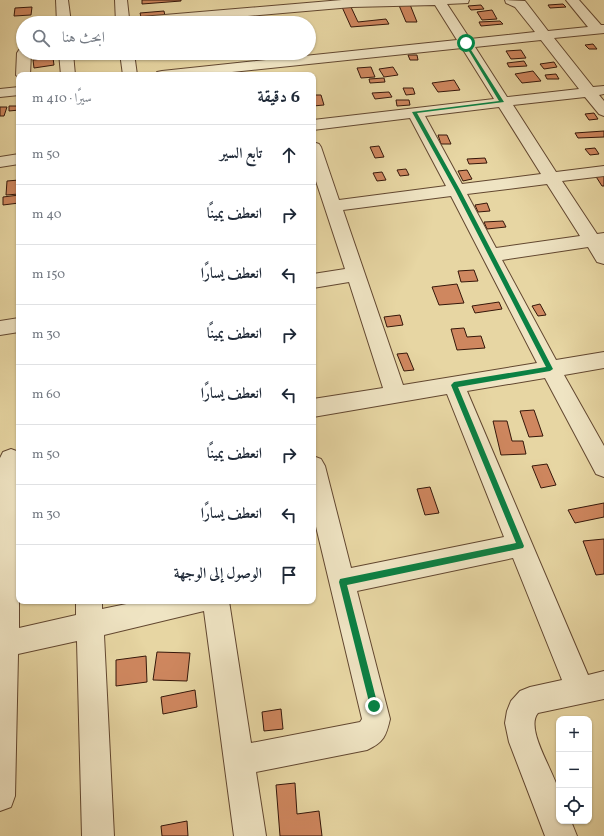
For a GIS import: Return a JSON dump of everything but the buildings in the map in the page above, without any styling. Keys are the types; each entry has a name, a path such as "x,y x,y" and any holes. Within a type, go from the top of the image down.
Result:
{"street":[{"path":"62,0 63,16"},
{"path":"121,0 122,16"},
{"path":"438,0 552,178 598,240 604,258"},
{"path":"196,16 351,1 463,0"},
{"path":"511,0 520,4 604,111"},
{"path":"572,0 601,29"},
{"path":"316,59 601,29"},
{"path":"23,72 24,60"},
{"path":"67,60 68,72"},
{"path":"128,60 130,72"},
{"path":"190,72 304,60"},
{"path":"316,125 604,90"},
{"path":"0,93 16,91"},
{"path":"414,112 457,190 550,369 604,466"},
{"path":"316,155 396,394"},
{"path":"0,162 16,159"},
{"path":"332,206 604,171"},
{"path":"491,255 598,240"},
{"path":"316,280 355,274"},
{"path":"0,328 16,325"},
{"path":"316,407 604,360"},
{"path":"454,385 520,546 592,688 530,701 521,711 519,723 524,742 561,836"},
{"path":"0,779 10,459"},
{"path":"239,760 367,735 373,730 376,718 375,712 316,478"},
{"path":"343,582 520,546"},
{"path":"5,644 89,613 171,604"},
{"path":"216,604 250,836"},
{"path":"89,613 98,836"}],"route":[{"path":"374,706 343,582 520,546 454,385 550,369 457,190 414,112 502,102 466,43"}]}
